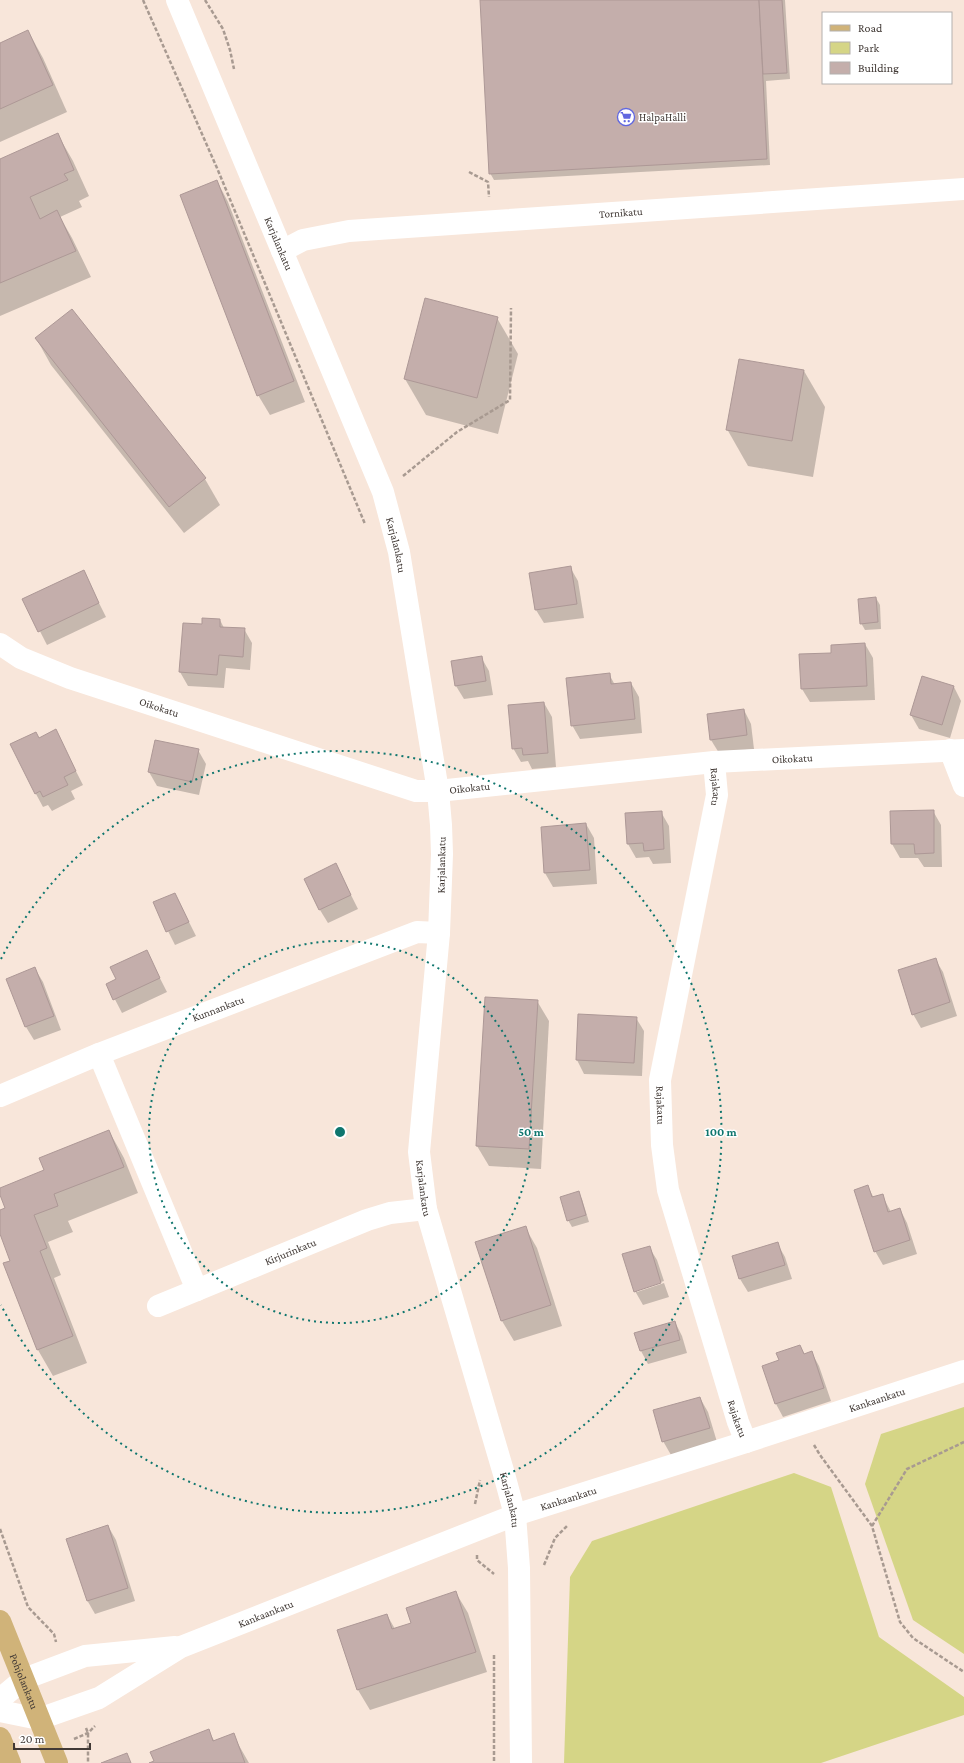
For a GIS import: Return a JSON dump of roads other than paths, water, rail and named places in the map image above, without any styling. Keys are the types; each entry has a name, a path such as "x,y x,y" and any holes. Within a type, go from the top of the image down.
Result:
{"main road":[{"name":"Pohjolankatu","path":"0,1621 57,1763"},
{"path":"0,1738 10,1763"}],"street":[{"name":"Karjalankatu","path":"177,0 383,492 399,552 438,792 442,854 439,932 419,1152 426,1209 515,1515 519,1568 521,1763"},
{"name":"Tornikatu","path":"282,251 303,240 349,231 964,189"},
{"name":"Oikokatu","path":"0,644 21,658 70,678 416,791 438,792 714,762 957,750"},
{"path":"957,750 964,786"},
{"name":"Rajakatu","path":"714,762 717,795 660,1080 662,1145 668,1190 736,1414 746,1442"},
{"name":"Kunnankatu","path":"0,1096 99,1054 417,932 439,932"},
{"path":"99,1054 197,1290"},
{"name":"Kirjurinkatu","path":"158,1306 367,1220 390,1213 426,1209"},
{"name":"Kankaankatu","path":"0,1711 39,1718 99,1698 181,1647 515,1515 964,1371"},
{"name":"Kankaankatu","path":"0,1699 24,1679 85,1656 181,1647"}],"place":[{"name":"HalpaHalli","path":"626,117"}]}
